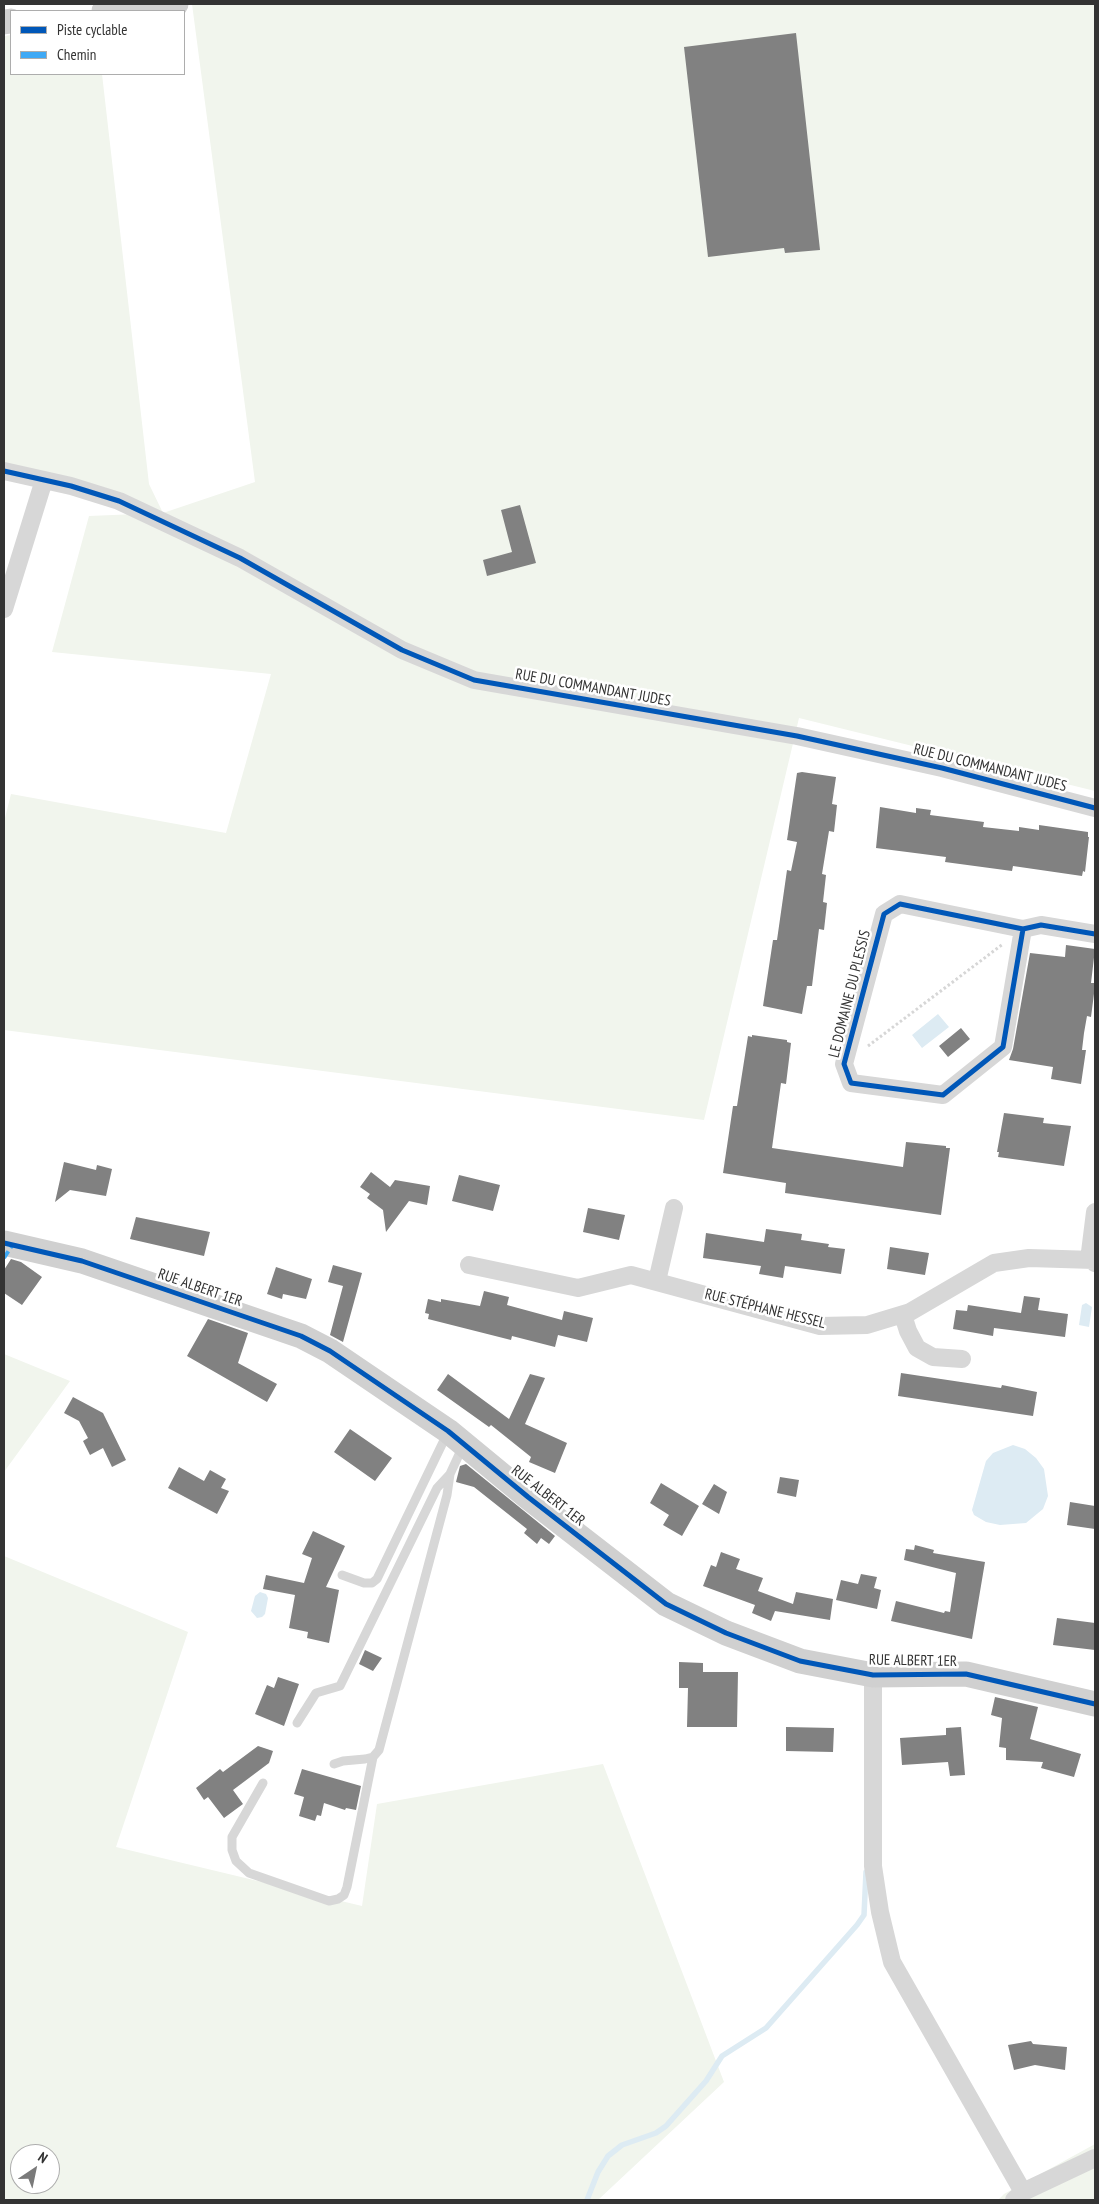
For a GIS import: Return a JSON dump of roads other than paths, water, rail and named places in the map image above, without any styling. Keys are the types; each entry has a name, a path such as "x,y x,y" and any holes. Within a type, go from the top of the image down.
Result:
{"street":[{"path":"114,10 176,4"},
{"name":"RUE DU COMMANDANT JUDES","path":"4,471 71,486 119,501 240,558 402,650 474,680 797,736 942,768 1095,808"},
{"path":"4,609 44,480"},
{"name":"LE DOMAINE DU PLESSIS","path":"1023,929 1003,1047 943,1095 851,1083 844,1064 884,914 900,904 1023,929 1041,925 1095,934"},
{"path":"657,1281 674,1208"},
{"path":"1095,1212 1090,1252 1095,1262"},
{"name":"RUE ALBERT 1ER","path":"4,1243 82,1261 301,1336 352,1365 456,1438 528,1497 666,1604 726,1633 800,1661 873,1675 966,1674 1095,1704"},
{"name":"RUE STÉPHANE HESSEL","path":"469,1265 578,1288 631,1275 820,1326 867,1325 903,1315 994,1263 1029,1258 1095,1262"},
{"path":"903,1315 908,1332 917,1348 933,1357 962,1360"},
{"path":"873,1675 873,1866 880,1912 892,1962 1019,2196 1095,2158"}],"lane":[{"path":"263,1783 232,1837 232,1850 236,1861 249,1873 329,1901 344,1895 373,1757 378,1750 447,1495 456,1438"},
{"path":"342,1575 364,1583 372,1583 377,1580 456,1438"},
{"path":"298,1723 316,1692 340,1686 437,1488 450,1474"},
{"path":"334,1764 373,1757"}],"waterway":[{"path":"587,2200 598,2172 608,2156 622,2145 656,2133 666,2126 706,2081 722,2056 766,2028 857,1925 864,1915 866,1872"}]}
